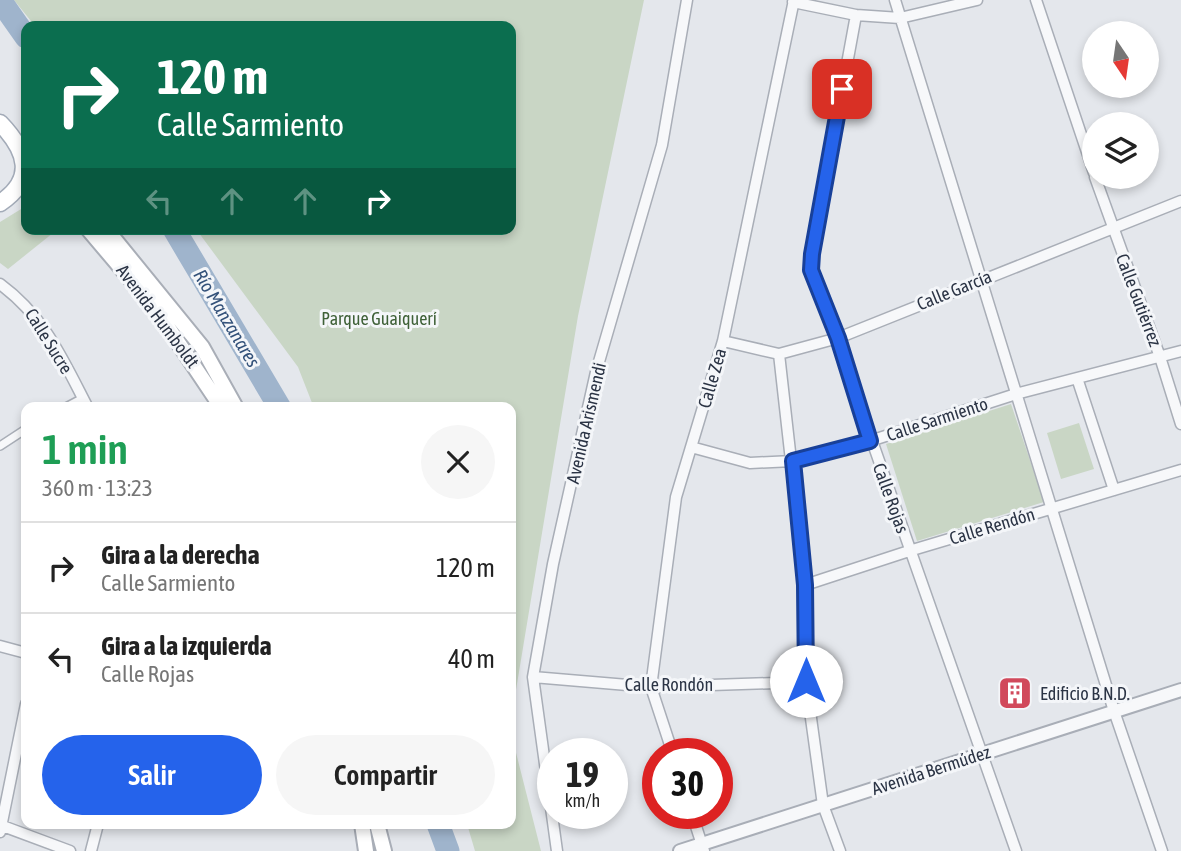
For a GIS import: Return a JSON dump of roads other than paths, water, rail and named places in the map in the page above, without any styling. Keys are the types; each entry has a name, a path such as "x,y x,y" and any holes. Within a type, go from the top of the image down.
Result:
{"main road":[{"path":"0,123 20,143"},
{"path":"0,203 21,190"},
{"name":"Avenida Humboldt","path":"93,235 155,308 218,402"},
{"name":"Avenida Humboldt","path":"111,235 202,347 233,402"},
{"path":"363,829 366,851"},
{"path":"378,829 384,851"}],"street":[{"name":"Avenida Arismendi","path":"557,851 533,677 553,564 597,372 662,145 687,0"},
{"path":"895,0 1114,711 1162,851"},
{"path":"793,1 856,15 900,18 977,0"},
{"name":"Calle Gutiérrez","path":"1036,0 1082,139"},
{"name":"Calle Zea","path":"668,738 651,687 676,497 723,341 793,1"},
{"name":"Calle Rojas","path":"856,15 811,270 838,338 870,441 1016,851"},
{"name":"Calle Gutiérrez","path":"1099,189 1160,357 1181,424"},
{"name":"Calle García","path":"723,341 779,354 838,338 1181,201"},
{"name":"Calle Sucre","path":"0,284 25,302 48,333 84,402"},
{"name":"Calle Sarmiento","path":"691,447 750,463 793,461 870,441 1016,394 1181,351"},
{"path":"779,354 805,585 806,681 823,805 839,851"},
{"path":"1077,378 1114,490"},
{"path":"0,446 21,432"},
{"name":"Calle Rendón","path":"805,585 1181,470"},
{"path":"0,649 21,652"},
{"name":"Calle Rondón","path":"533,677 651,687 806,681"},
{"name":"Avenida Bermúdez","path":"680,851 703,847 823,805 1181,690"},
{"path":"21,728 0,828 70,851"},
{"path":"91,851 97,829"},
{"path":"697,829 703,847"}],"waterway":[{"name":"Río Manzanares","path":"0,0 21,30"},
{"name":"Río Manzanares","path":"178,235 276,402"},
{"name":"Río Manzanares","path":"440,829 448,851"}],"place":[{"name":"Edificio B.N.D.","path":"1015,693"}],"park label":[{"name":"Parque Guaiquerí","path":"379,318"}]}
